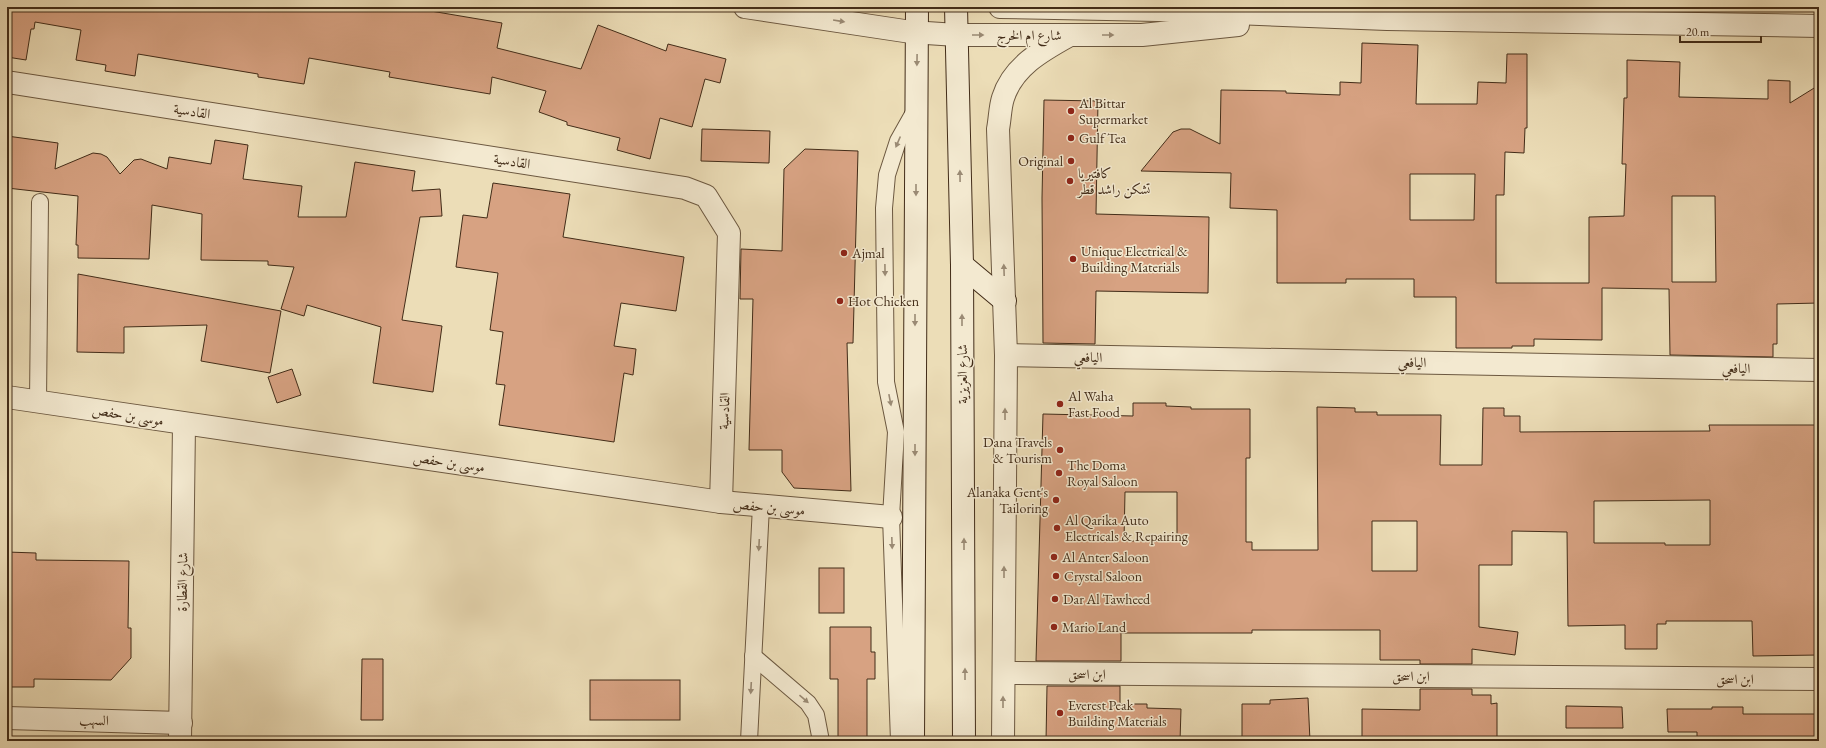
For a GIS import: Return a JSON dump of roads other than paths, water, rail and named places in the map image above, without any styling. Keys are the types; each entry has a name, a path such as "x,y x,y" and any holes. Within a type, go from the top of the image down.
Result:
{"street":[{"name":"شارع ام الخرج","path":"745,7 917,32 957,35 1142,35 1313,17 1387,13 1819,26"},
{"path":"913,741 917,7"},
{"name":"شارع العزيزية","path":"956,7 962,266 964,741"},
{"name":"شارع ام الخرج","path":"1000,7 1158,10 1313,17"},
{"path":"1003,741 1006,355 998,129 1003,97 1017,72 1040,51 1070,35"},
{"name":"القادسية","path":"7,82 685,188 706,196 729,233 721,502"},
{"path":"962,266 1005,301"},
{"name":"اليافعي","path":"1006,355 1819,370"},
{"name":"موسى بن حفص","path":"7,397 721,502 891,517"},
{"name":"شارع القطارة","path":"180,732 184,424"},
{"name":"ابن اسحق","path":"1004,673 1819,679"},
{"name":"السهب","path":"7,718 180,732"}],"lane":[{"path":"899,741 891,517 896,432 886,382 884,208 886,175 898,141 916,108"},
{"path":"38,402 40,202"},
{"path":"749,741 760,506"},
{"path":"752,656 808,703 816,715 821,741"}],"place":[{"name":"Al Bittar Supermarket","path":"1071,111"},
{"name":"Gulf Tea","path":"1071,138"},
{"name":"Original","path":"1071,161"},
{"name":"كافتيريا تشكن راشد قطر","path":"1070,181"},
{"name":"Ajmal","path":"844,253"},
{"name":"Unique Electrical & Building Materials","path":"1073,259"},
{"name":"Hot Chicken","path":"840,301"},
{"name":"Al Waha Fast Food","path":"1060,404"},
{"name":"Dana Travels & Tourism","path":"1060,450"},
{"name":"The Doma Royal Saloon","path":"1059,473"},
{"name":"Alanaka Gent's Tailoring","path":"1056,500"},
{"name":"Al Qarika Auto Electricals & Repairing","path":"1057,528"},
{"name":"Al Anter Saloon","path":"1054,557"},
{"name":"Crystal Saloon","path":"1056,576"},
{"name":"Dar Al Tawheed","path":"1055,599"},
{"name":"Mario Land","path":"1054,627"},
{"name":"Everest Peak Building Materials","path":"1060,713"}]}
